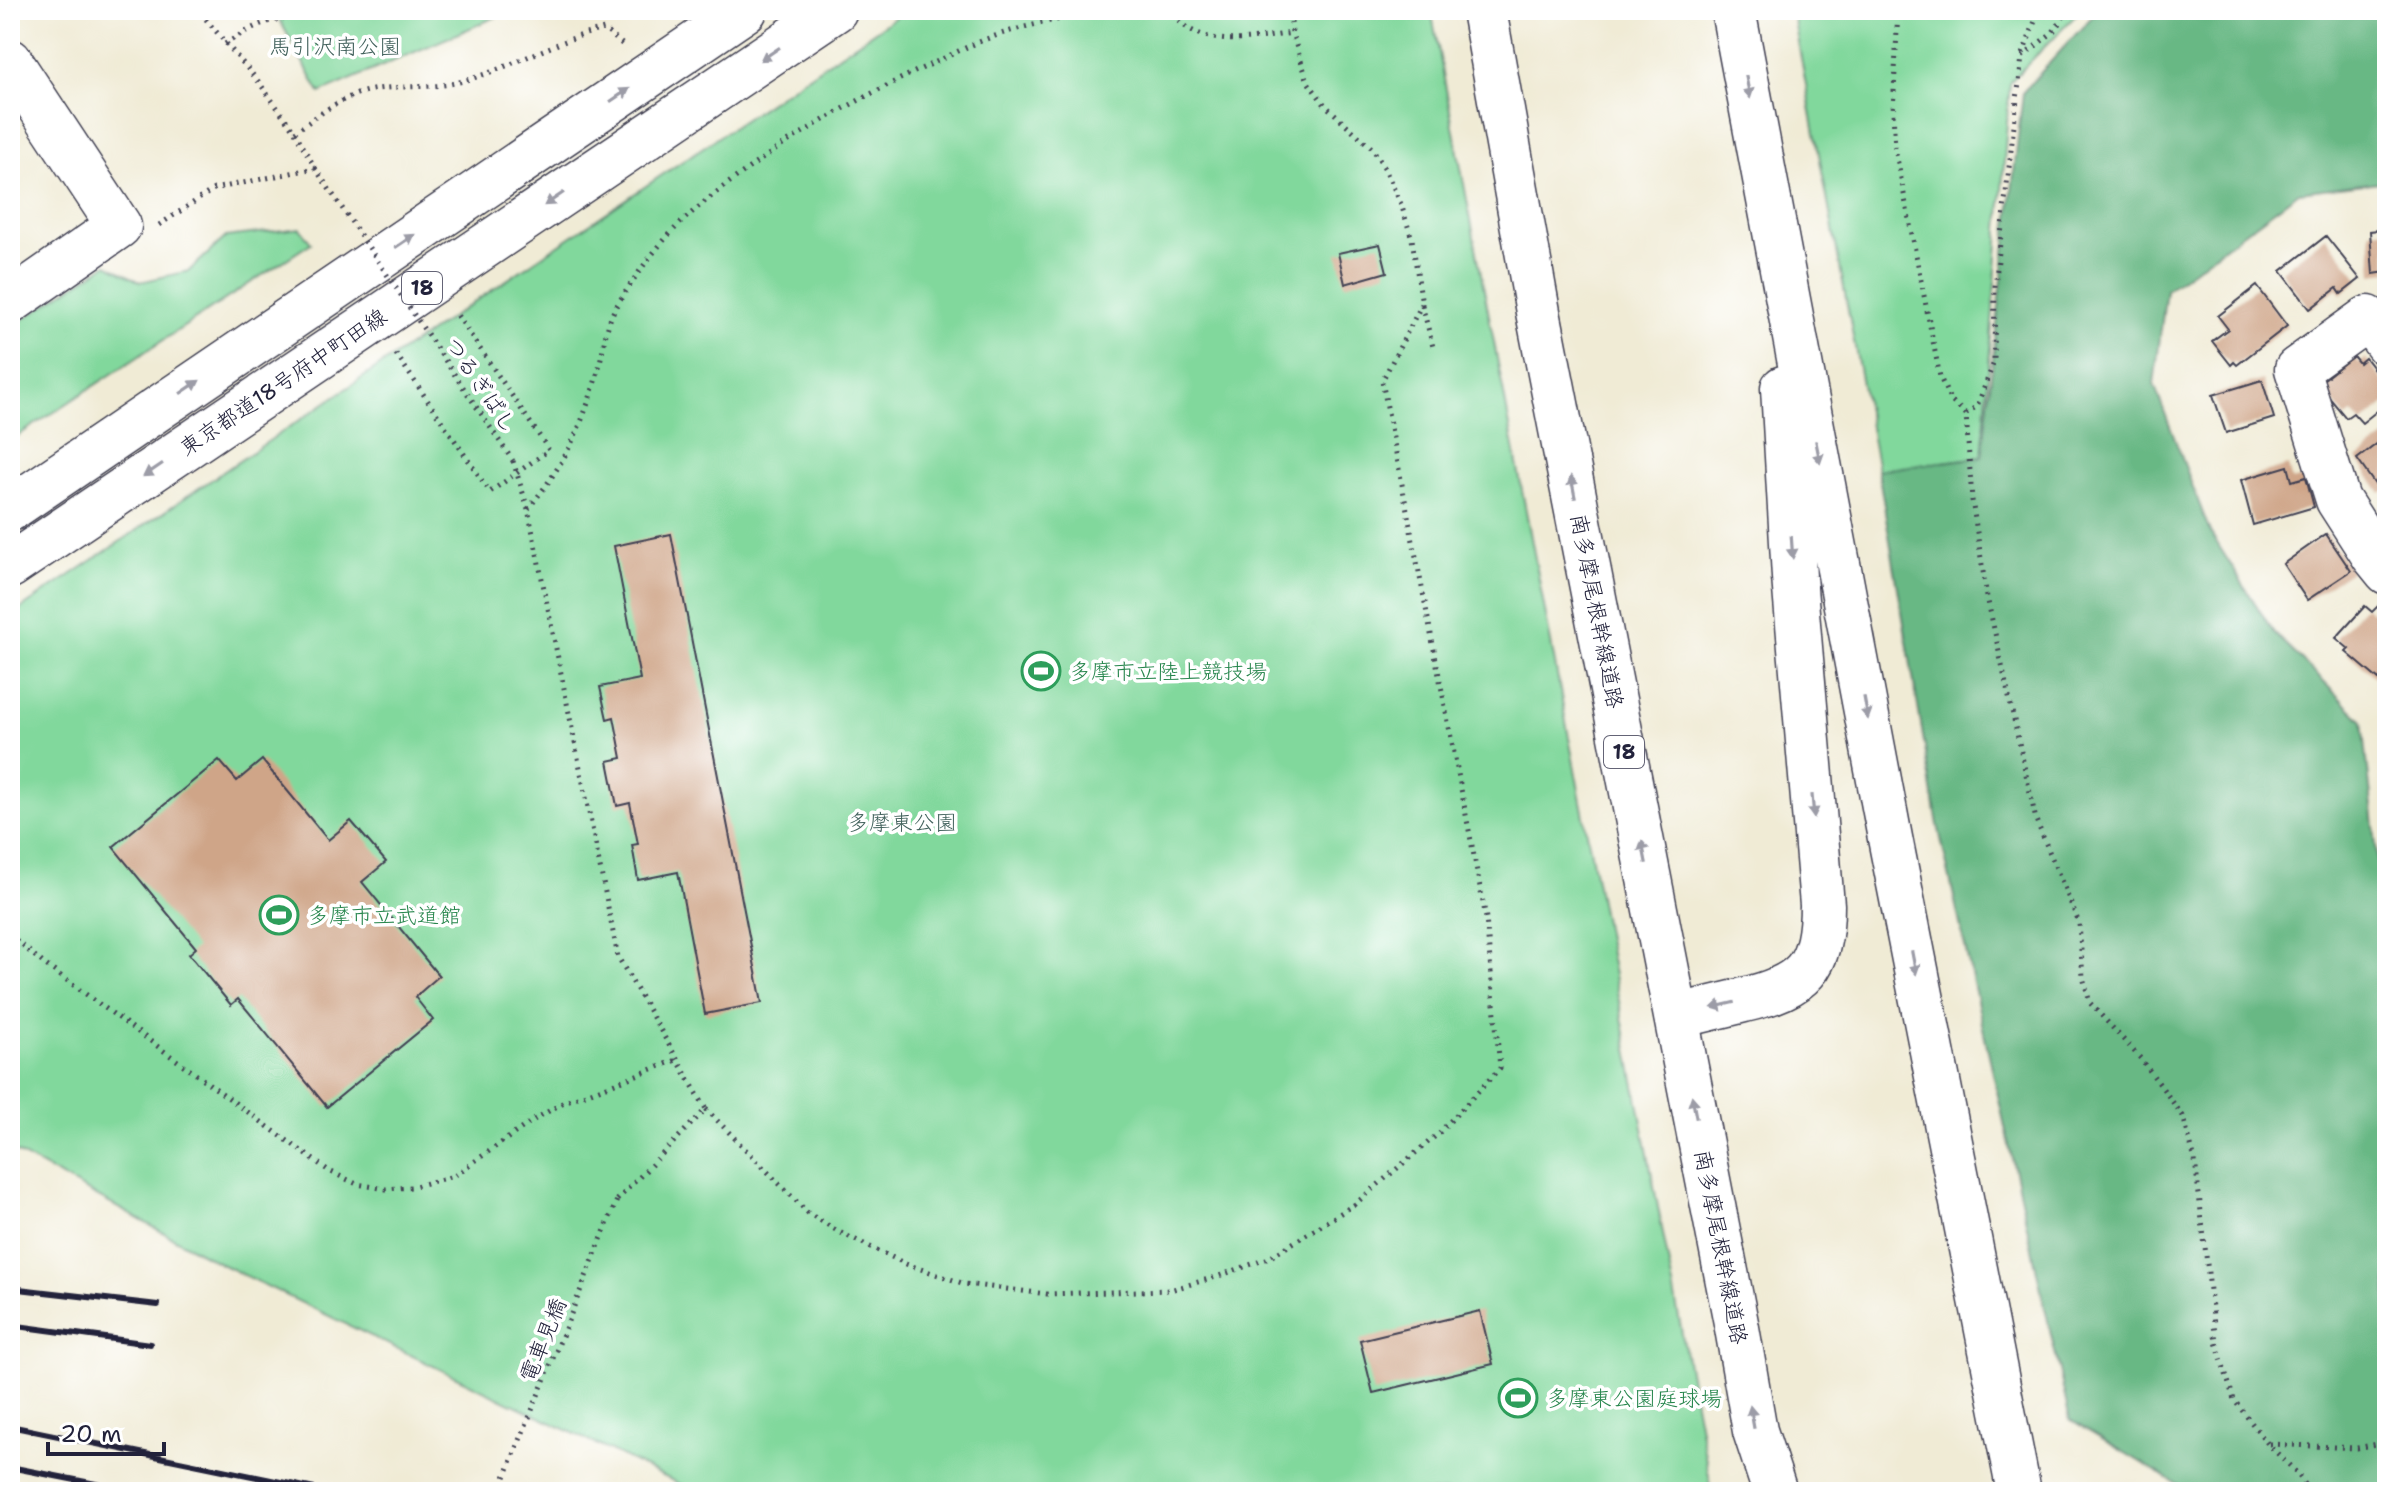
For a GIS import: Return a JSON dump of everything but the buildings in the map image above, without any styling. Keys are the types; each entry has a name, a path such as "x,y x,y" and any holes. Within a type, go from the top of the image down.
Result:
{"main road":[{"name":"18","path":"10,509 745,10"},
{"name":"東京都道18号府中町田線","path":"10,566 835,10"},
{"name":"南多摩尾根幹線道路","path":"1484,10 1538,312 1755,1431 1775,1492"},
{"path":"1733,10 1899,885 2019,1492"},
{"path":"10,61 119,226 10,302"},
{"path":"1676,1017 1776,993 1803,975 1816,954 1822,932 1783,413 1778,246"},
{"path":"2387,344 2368,318 2297,369 2338,500 2387,572"}],"path":[{"name":"つるぎばし","path":"198,10 258,81 295,132 315,168 513,461 528,509 618,957 706,1109 808,1213 839,1232 906,1264 965,1284 1047,1294 1170,1290 1269,1258 1355,1204 1438,1134 1500,1068 1486,918 1382,381 1422,304"},
{"path":"225,44 253,27 272,21 330,16 354,10"},
{"path":"528,509 556,475 573,444 589,401 614,310 661,244 688,217 793,140 874,91 991,37 1063,17 1117,10"},
{"path":"1167,10 1194,33 1233,42 1292,33"},
{"path":"1290,10 1292,33 1308,82 1325,105 1373,149 1401,204 1412,239 1422,304 1433,347"},
{"path":"1898,10 1893,112 1895,148 1940,377 1950,400 1966,414 1972,500 1987,597 2036,820 2079,923 2083,977 2090,1003 2141,1059 2183,1116 2195,1160 2216,1342 2234,1400 2311,1492"},
{"path":"1966,414 1977,406 1994,362 1995,286 2022,57 2039,10"},
{"path":"2022,57 2053,32 2068,10"},
{"path":"295,132 358,93 453,84 496,71 578,35 604,29 626,48"},
{"path":"119,226 129,244 214,189 315,168"},
{"path":"392,349 490,492 517,474 549,450 453,308"},
{"path":"10,935 43,963 329,1171 357,1184 386,1189 411,1187 454,1176 564,1102 677,1060"},
{"name":"電車見橋","path":"499,1492 617,1200 706,1109"},
{"path":"2268,1444 2357,1448 2387,1442"}],"green space":[{"name":"馬引沢南公園","path":"274,10 512,10 320,93"},
{"name":"多摩東公園","path":"906,10 1431,10 1712,1492 696,1492 221,1264 10,1149 10,616"},
{"path":"1792,10 2081,10 2010,82 1982,457 1878,470"},
{"path":"2098,10 2387,10 2387,181 2299,192 2166,290 2154,384 2210,532 2274,633 2363,721 2387,951 2387,1492 2191,1492 2070,1420 1938,825 1878,470 1982,457 2023,92"},
{"path":"300,228 311,243 10,441 10,328 107,264 140,282 189,271 226,237"}],"railway":[{"path":"10,1288 158,1305"},
{"path":"10,1325 150,1344"},
{"path":"10,1426 329,1492"},
{"path":"10,1467 136,1492"}],"place":[{"name":"多摩市立陸上競技場","path":"1041,671"},
{"name":"多摩市立武道館","path":"279,915"},
{"name":"多摩東公園庭球場","path":"1518,1398"}]}
